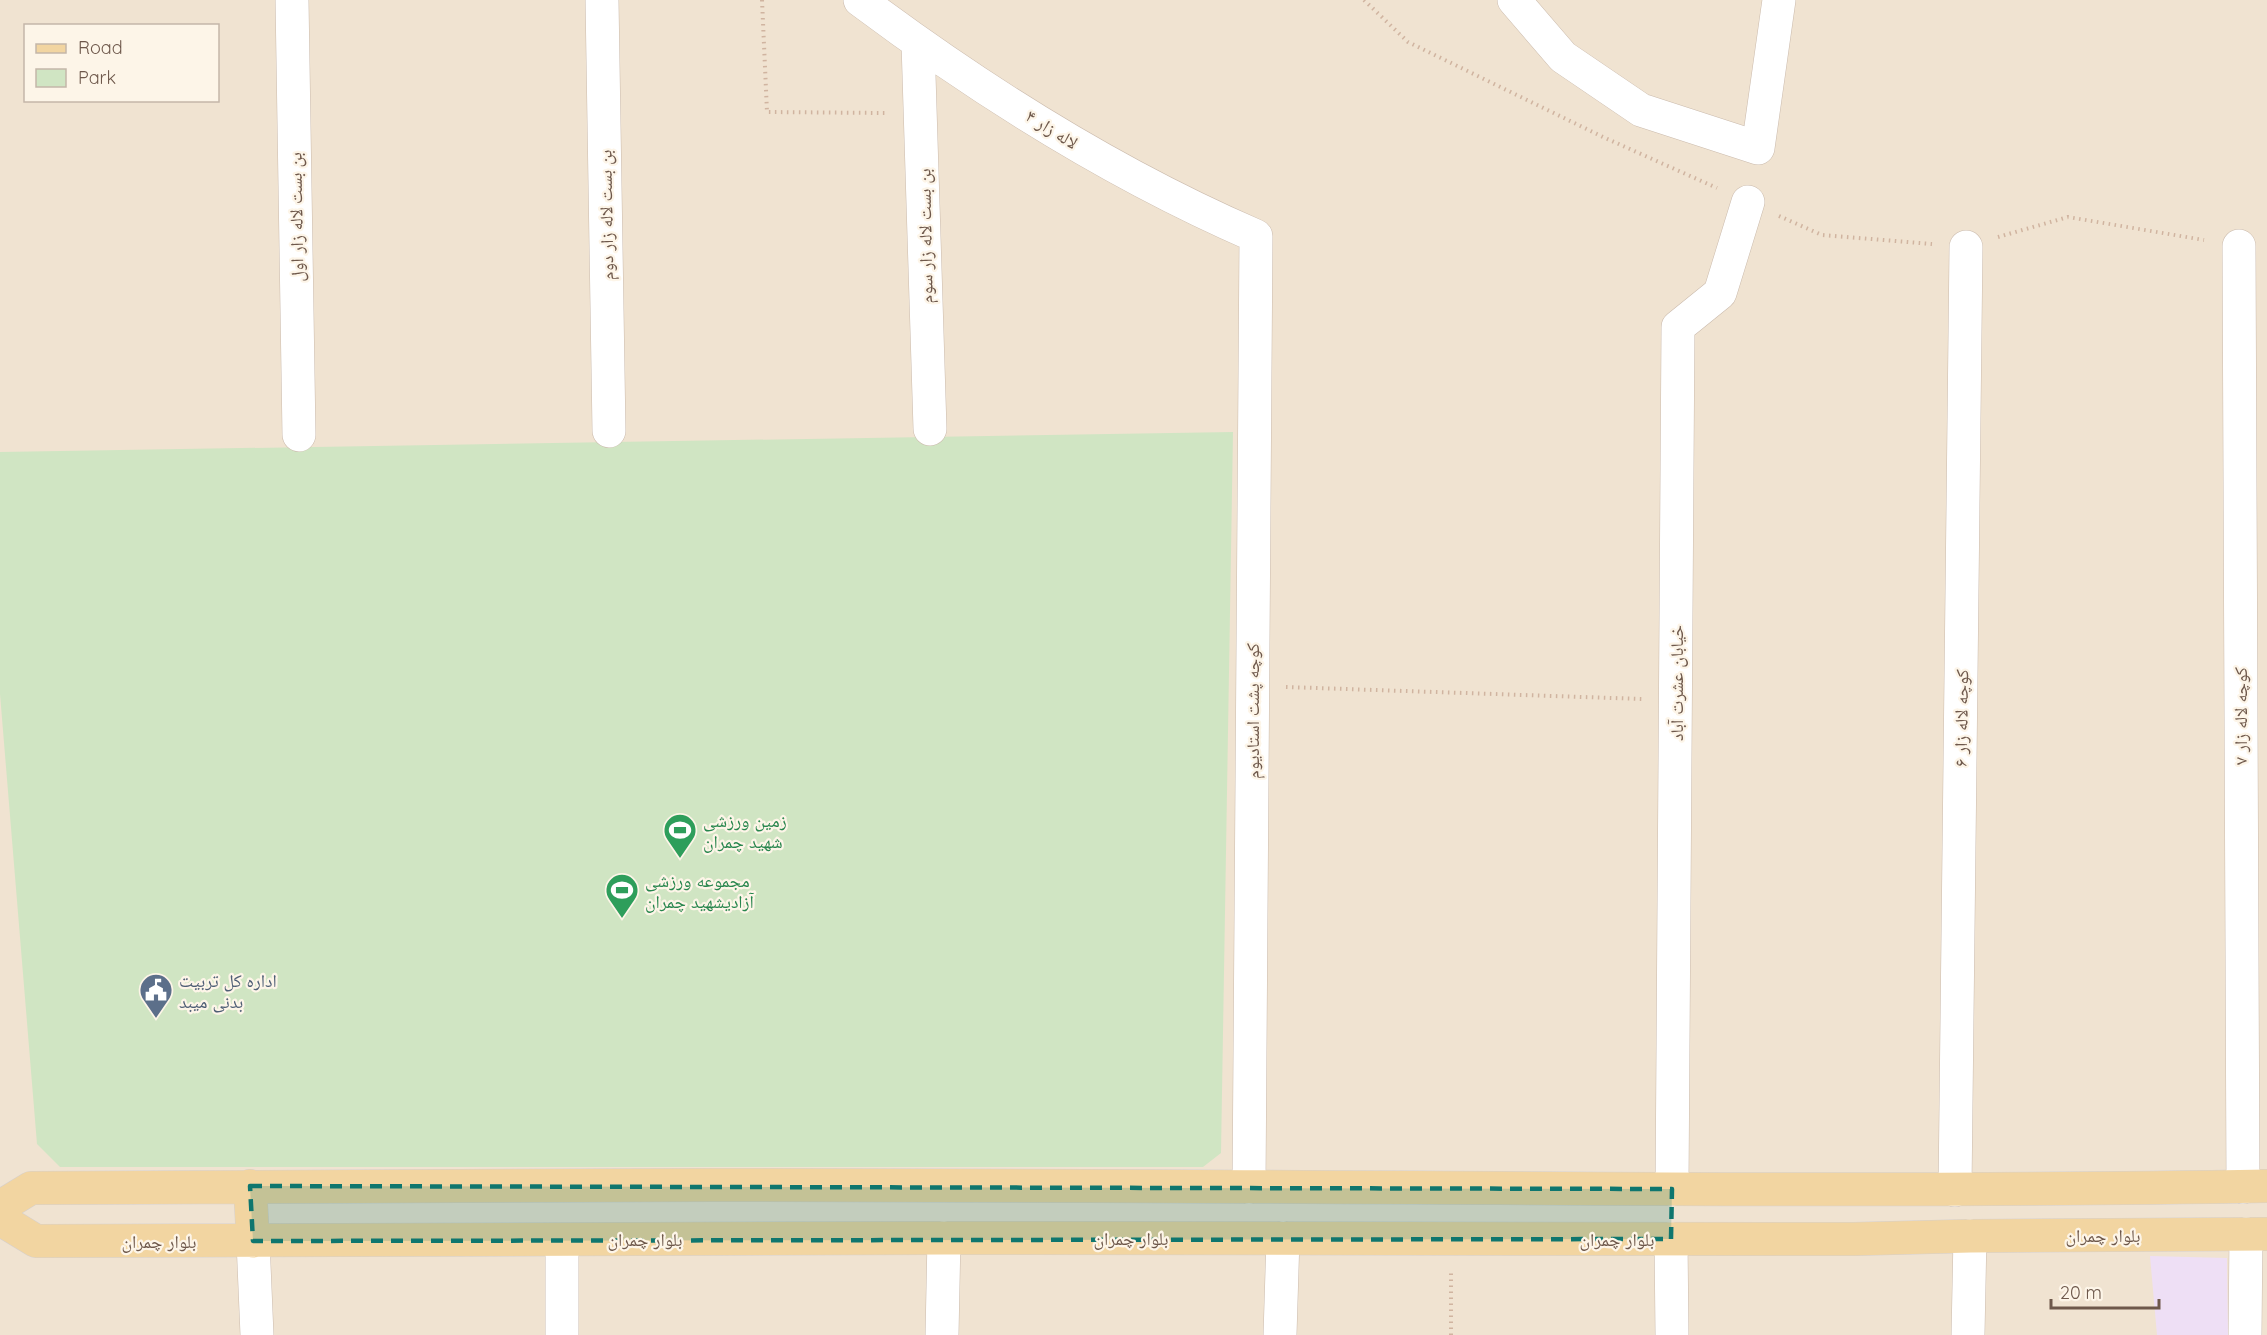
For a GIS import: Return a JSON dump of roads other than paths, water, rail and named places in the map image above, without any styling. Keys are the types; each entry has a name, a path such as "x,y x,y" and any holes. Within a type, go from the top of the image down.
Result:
{"main road":[{"path":"0,1207 31,1188 250,1186 1086,1186 1955,1190 2255,1187"},
{"path":"250,1186 253,1241"},
{"path":"1086,1186 1086,1238"},
{"path":"1671,1239 1672,1189"},
{"name":"بلوار چمران","path":"0,1219 36,1241 944,1238 1854,1239 2257,1234"}],"street":[{"name":"بن بست لاله زار اول","path":"292,0 299,435"},
{"name":"بن بست لاله زار دوم","path":"602,0 609,431"},
{"name":"لاله زار ۴","path":"860,0 918,43 1067,140 1224,222 1256,236"},
{"path":"1529,8 1563,57 1641,110 1758,148 1779,0"},
{"name":"بن بست لاله زار سوم","path":"918,43 930,429"},
{"name":"خیابان عشرت آباد","path":"1672,1189 1678,327 1720,292 1748,202"},
{"name":"کوچه پشت استادیوم","path":"1249,1187 1256,236"},
{"name":"کوچه لاله زار ۷","path":"2239,246 2255,1187"},
{"name":"کوچه لاله زار ۶","path":"1955,1190 1966,247"},
{"path":"2246,1335 2257,1234"},
{"path":"1968,1335 1970,1236"},
{"path":"942,1335 944,1238"},
{"path":"1280,1335 1282,1238"},
{"path":"1671,1239 1672,1335"},
{"path":"562,1240 562,1335"},
{"path":"253,1241 257,1335"}],"place":[{"name":"زمین ورزشی شهید چمران","path":"680,859"},
{"name":"مجموعه ورزشی آزادیشهید چمران","path":"622,919"},
{"name":"اداره کل تربیت بدنی میبد","path":"156,1019"}]}
